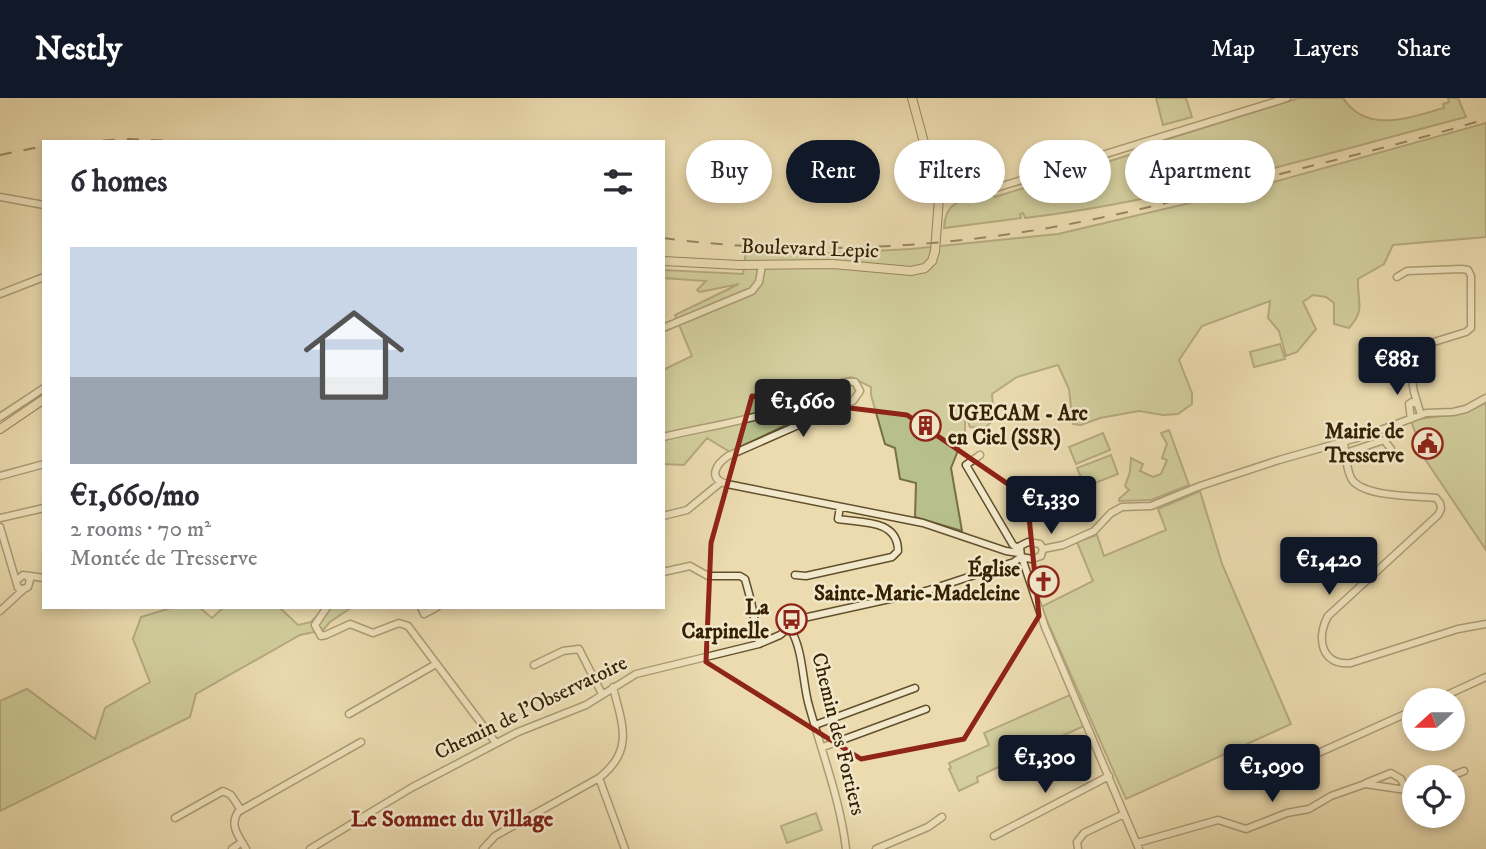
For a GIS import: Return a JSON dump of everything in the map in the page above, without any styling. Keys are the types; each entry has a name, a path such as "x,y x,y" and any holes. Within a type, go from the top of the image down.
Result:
{"main road":[{"path":"912,98 923,140"},
{"name":"Boulevard Lepic","path":"665,261 762,265 833,264 918,271 932,261 939,203"},
{"path":"0,429 42,400"}],"street":[{"path":"1005,185 1287,98"},
{"path":"0,197 42,205"},
{"path":"665,327 752,291 759,282 762,265"},
{"path":"1397,277 1407,271 1462,269 1468,270 1471,280 1471,328 1415,349 1408,356 1421,415"},
{"path":"0,294 42,278"},
{"path":"665,436 752,418 801,402 843,382 852,381 857,384 860,391 853,401 720,462 714,472 720,483"},
{"path":"0,417 42,389"},
{"path":"1043,549 1063,545 1088,535 1122,507 1151,506 1200,486 1279,460 1344,443 1433,411 1462,410 1486,398"},
{"path":"1411,419 1409,404 1417,404"},
{"path":"1346,453 1384,440 1391,449"},
{"path":"1344,443 1350,474 1356,484 1392,496 1436,498 1441,509 1438,515 1328,616 1321,634 1325,652 1339,663 1351,663 1458,629 1486,624"},
{"path":"980,455 966,465 1013,545 1022,555"},
{"path":"0,476 42,465"},
{"path":"720,483 923,523 1022,555 1040,557 1043,549"},
{"path":"665,516 687,510 720,483"},
{"path":"795,575 806,576 892,556 898,551 895,535 889,529 882,525 838,519 840,507"},
{"path":"0,518 42,508"},
{"path":"0,527 16,583 13,598"},
{"path":"1043,549 1040,544 1022,544 1026,568 1045,627 1138,846 1218,820 1247,829 1287,813 1309,809 1331,796 1391,774 1402,781"},
{"name":"Chemin de l'Observatoire","path":"310,849 411,788 496,743 579,708 627,678 759,644 780,635 797,621 808,617 937,588 1014,562 1022,555"},
{"path":"9,558 25,575 27,587"},
{"path":"665,572 690,566 708,576 740,576 745,579 759,644"},
{"path":"25,575 42,578"},
{"path":"16,583 25,575"},
{"path":"0,611 27,587 42,579"},
{"path":"16,583 27,587"},
{"path":"326,609 315,625 321,636 349,624 373,634 399,623 408,626 496,743"},
{"name":"Chemin des Fortiers","path":"790,628 797,639 807,699 823,747 843,826 846,849"},
{"path":"534,665 563,651 579,649 602,694"},
{"path":"349,714 436,664"},
{"path":"1462,688 1486,677"},
{"path":"483,849 495,836 599,778 611,768 625,739 613,687"},
{"path":"815,725 915,688"},
{"path":"823,747 926,709"},
{"path":"1276,772 1402,715"},
{"path":"232,849 244,846 233,822 241,810 361,742"},
{"path":"994,836 1109,776"},
{"path":"599,778 625,849"},
{"path":"1365,784 1402,789"},
{"path":"175,818 225,791 241,810"},
{"path":"1078,849 1077,842 1081,835 1124,814"},
{"path":"876,849 928,827 942,817"}],"highlighted area":[{"path":"752,396 907,415 1027,497 1039,616 964,739 861,759 706,662 711,543"}],"green space":[{"path":"1156,98 1186,98 1192,117 1163,125"},
{"path":"1299,98 1343,98 1364,116 1390,120 1444,108 1443,104 1449,102 1448,98 1458,98 1466,117 1275,168 1275,140 1164,140"},
{"path":"1486,123 1486,237 1393,245 1384,264 1358,279 1360,305 1349,328 1334,324 1334,303 1326,297 1313,295 1303,302 1316,329 1297,352 1286,356 1279,331 1268,318 1270,301 1202,326 1179,360 1192,393 1192,404 1178,414 1163,415 1139,411 1100,418 1081,425 1073,424 1069,389 1058,365 1017,377 992,394 994,419 985,428 970,427 965,414 965,433 951,468 962,531 915,517 916,483 900,479 895,448 885,444 871,387 851,377 834,382 821,396 813,412 730,452 707,438 684,465 665,464 665,369 692,356 675,315 739,284 700,292 697,290 706,281 665,278 665,270 743,274 746,251 814,254 911,249 1058,234 1190,203 1275,203 1275,182"},
{"path":"1125,156 1125,202 1025,218 1023,213 1020,214 1021,218 944,228 948,210 953,205 1005,203 1005,194 1019,189 1019,203 1111,203 1111,161"},
{"path":"1280,344 1285,359 1254,367 1250,352"},
{"path":"1486,402 1486,550 1425,459 1411,421 1458,414"},
{"path":"1169,430 1189,485 1151,500 1119,501 1129,490 1125,486 1131,458 1143,464 1140,471 1153,477 1161,474 1167,460 1162,458 1167,444 1161,433"},
{"path":"1103,433 1110,450 1076,464 1069,447"},
{"path":"1111,455 1118,474 1085,487 1077,468"},
{"path":"1200,491 1222,564 1291,724 1126,799 1041,607 1093,581 1077,542 1097,535 1104,556 1166,530 1158,509"},
{"path":"167,609 201,609 212,618 222,609 281,609 298,625 311,622 323,609 349,609 323,630 300,635 196,694 190,717 0,811 0,701 27,689 95,739 105,708 150,682 133,639 141,617"},
{"path":"1070,695 1084,726 1005,762 977,777 978,782 959,791 949,763 989,745 984,733"},
{"path":"816,813 822,830 787,843 781,826"}],"railway":[{"path":"665,238 714,244 818,248 922,244 1024,232 1176,200 1486,119"},
{"path":"112,140 151,140"},
{"path":"0,155 42,146"}],"place":[{"name":"UGECAM - Arc en Ciel (SSR)","path":"925,426"},
{"name":"Mairie de Tresserve","path":"1427,444"},
{"name":"Église Sainte-Marie-Madeleine","path":"1043,582"},
{"name":"La Carpinelle","path":"792,620"}],"district":[{"name":"Le Sommet du Village","path":"452,819"}]}
